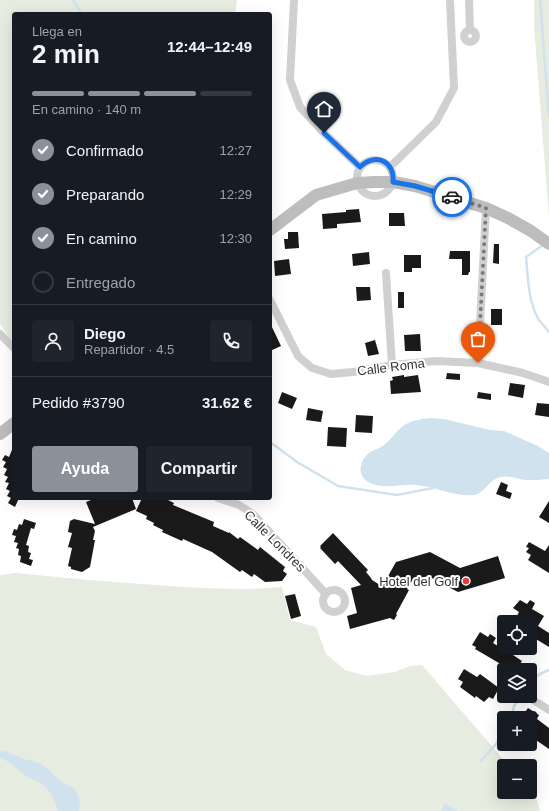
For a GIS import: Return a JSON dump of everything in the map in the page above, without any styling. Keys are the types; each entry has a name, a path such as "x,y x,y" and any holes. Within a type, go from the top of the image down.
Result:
{"street":[{"path":"294,0 290,80 300,106 324,133 360,167"},
{"path":"390,167 436,122 454,88 450,0"},
{"path":"469,0 470,30"},
{"path":"357,183 357,172 360,167 369,160 380,160 390,167 393,182"},
{"path":"272,228 316,195 357,183 393,182 415,186 486,208 531,231 549,244"},
{"path":"478,363 486,208"},
{"path":"386,273 392,365"},
{"name":"Calle Roma","path":"272,304 298,356 312,368 331,374 353,372 392,365 436,361 478,363 524,372 549,382"},
{"path":"0,334 12,346"},
{"path":"0,434 12,425"},
{"name":"Calle Londres","path":"224,500 239,505 253,514 326,594"},
{"path":"537,702 549,710"}],"shaded area":[{"path":"0,0 237,0 235,12 12,12 12,341 0,324"},
{"path":"534,0 549,0 549,217 534,26"},
{"path":"16,573 203,588 250,589 282,587 290,620 316,627 326,654 345,670 366,676 395,672 410,666 422,665 503,759 497,759 497,799 537,799 540,811 0,811 0,575"}],"water":[{"path":"430,418 444,419 490,430 504,431 538,446 549,453 549,479 525,480 501,477 497,478 478,494 474,495 460,495 417,485 382,486 365,480 361,473 361,468 363,460 367,455 382,447 406,424"},
{"path":"0,751 39,763 47,768 60,781 73,788 77,793 80,800 79,811 58,811 48,790 4,759 0,758"},
{"path":"444,803 458,811 442,811"}],"building":[{"path":"359,209 361,222 337,224 337,228 323,229 322,214 346,212 346,210"},
{"path":"389,213 404,213 405,226 389,226"},
{"path":"288,232 298,232 299,248 285,249 284,239 288,239"},
{"path":"494,244 499,244 499,264 493,263"},
{"path":"450,251 470,251 470,272 468,275 462,275 462,259 449,259"},
{"path":"369,252 370,264 353,266 352,254"},
{"path":"404,255 421,255 421,268 412,268 412,272 404,272"},
{"path":"289,259 291,274 275,276 274,261"},
{"path":"356,287 370,287 371,300 357,301"},
{"path":"398,292 404,292 404,308 398,308"},
{"path":"491,309 502,309 502,325 491,325"},
{"path":"272,327 281,346 272,350"},
{"path":"420,334 421,351 405,351 404,335"},
{"path":"375,340 379,354 368,356 365,343"},
{"path":"447,373 460,374 460,380 446,379"},
{"path":"404,375 404,377 418,375 421,392 391,394 390,381 393,380 392,377"},
{"path":"510,383 525,385 523,398 508,395"},
{"path":"282,392 297,398 292,409 278,403"},
{"path":"478,392 491,394 491,400 477,398"},
{"path":"537,403 549,404 549,417 535,415"},
{"path":"308,408 323,411 321,422 306,420"},
{"path":"356,415 373,416 372,433 355,432"},
{"path":"328,427 347,428 346,447 327,446"},
{"path":"12,450 12,500 18,500 15,507 8,503 11,498 7,496 10,491 6,489 9,483 5,482 8,477 4,475 7,469 3,467 6,462 2,460 5,455 9,457"},
{"path":"501,482 508,485 506,491 512,493 510,499 496,494"},
{"path":"91,500 133,500 136,509 93,527 95,531 93,540 95,540 90,567 82,572 71,569 71,567 68,566 72,548 68,547 72,533 68,532 70,521 74,519 95,524 86,502"},
{"path":"141,500 168,500 174,503 173,505 214,522 213,526 229,532 238,539 240,537 258,550 260,547 285,567 283,571 287,574 282,581 265,582 254,574 252,577 242,570 240,572 212,552 183,539 182,541 162,532 163,530 153,525 154,523 146,519 147,516 136,511"},
{"path":"549,501 549,523 539,517"},
{"path":"24,519 36,523 34,529 31,528 26,545 29,546 28,552 31,553 29,559 33,560 31,566 20,562 21,556 18,555 19,549 16,548 18,543 14,542 16,536 12,535 14,529 17,530 19,524 22,525"},
{"name":"Hotel del Golf","path":"333,533 368,570 366,572 372,580 380,585 383,585 396,562 430,552 460,568 498,556 505,578 458,592 428,576 412,581 394,620 390,618 350,629 347,616 357,613 351,588 361,585 338,561 335,564 320,548 320,546"},
{"path":"529,542 545,551 549,545 549,573 528,560 531,555 526,552 529,548 526,547"},
{"path":"295,594 301,616 291,619 285,596"},
{"path":"520,600 527,604 530,600 535,603 532,609 544,616 538,626 549,633 549,647 537,640 537,615 518,615 519,612 513,608"},
{"path":"480,632 488,637 490,634 496,638 493,643 497,646 497,655 513,655 522,661 521,663 499,663 475,649 476,647 472,645"},
{"path":"464,669 477,677 480,674 497,687 497,692 493,699 489,697 484,702 476,696 475,698 460,687 463,682 458,679"},
{"path":"528,708 533,711 526,711"},
{"path":"537,719 549,728 549,749 537,741"}],"waterway":[{"path":"73,0 81,12"},
{"path":"540,0 549,116"},
{"path":"543,245 526,257 529,289 535,313 549,332"},
{"path":"272,443 297,462 338,486 397,495 433,488"},
{"path":"537,676 549,670"},
{"path":"513,711 516,703"},
{"path":"481,761 497,742"}],"way so far":[{"path":"452,197 486,208 478,363"}],"place":[{"name":"Hotel del Golf","path":"466,581"}],"route":[{"path":"324,133 360,167 369,160 380,160 390,167 393,182 415,186 452,197"}]}
